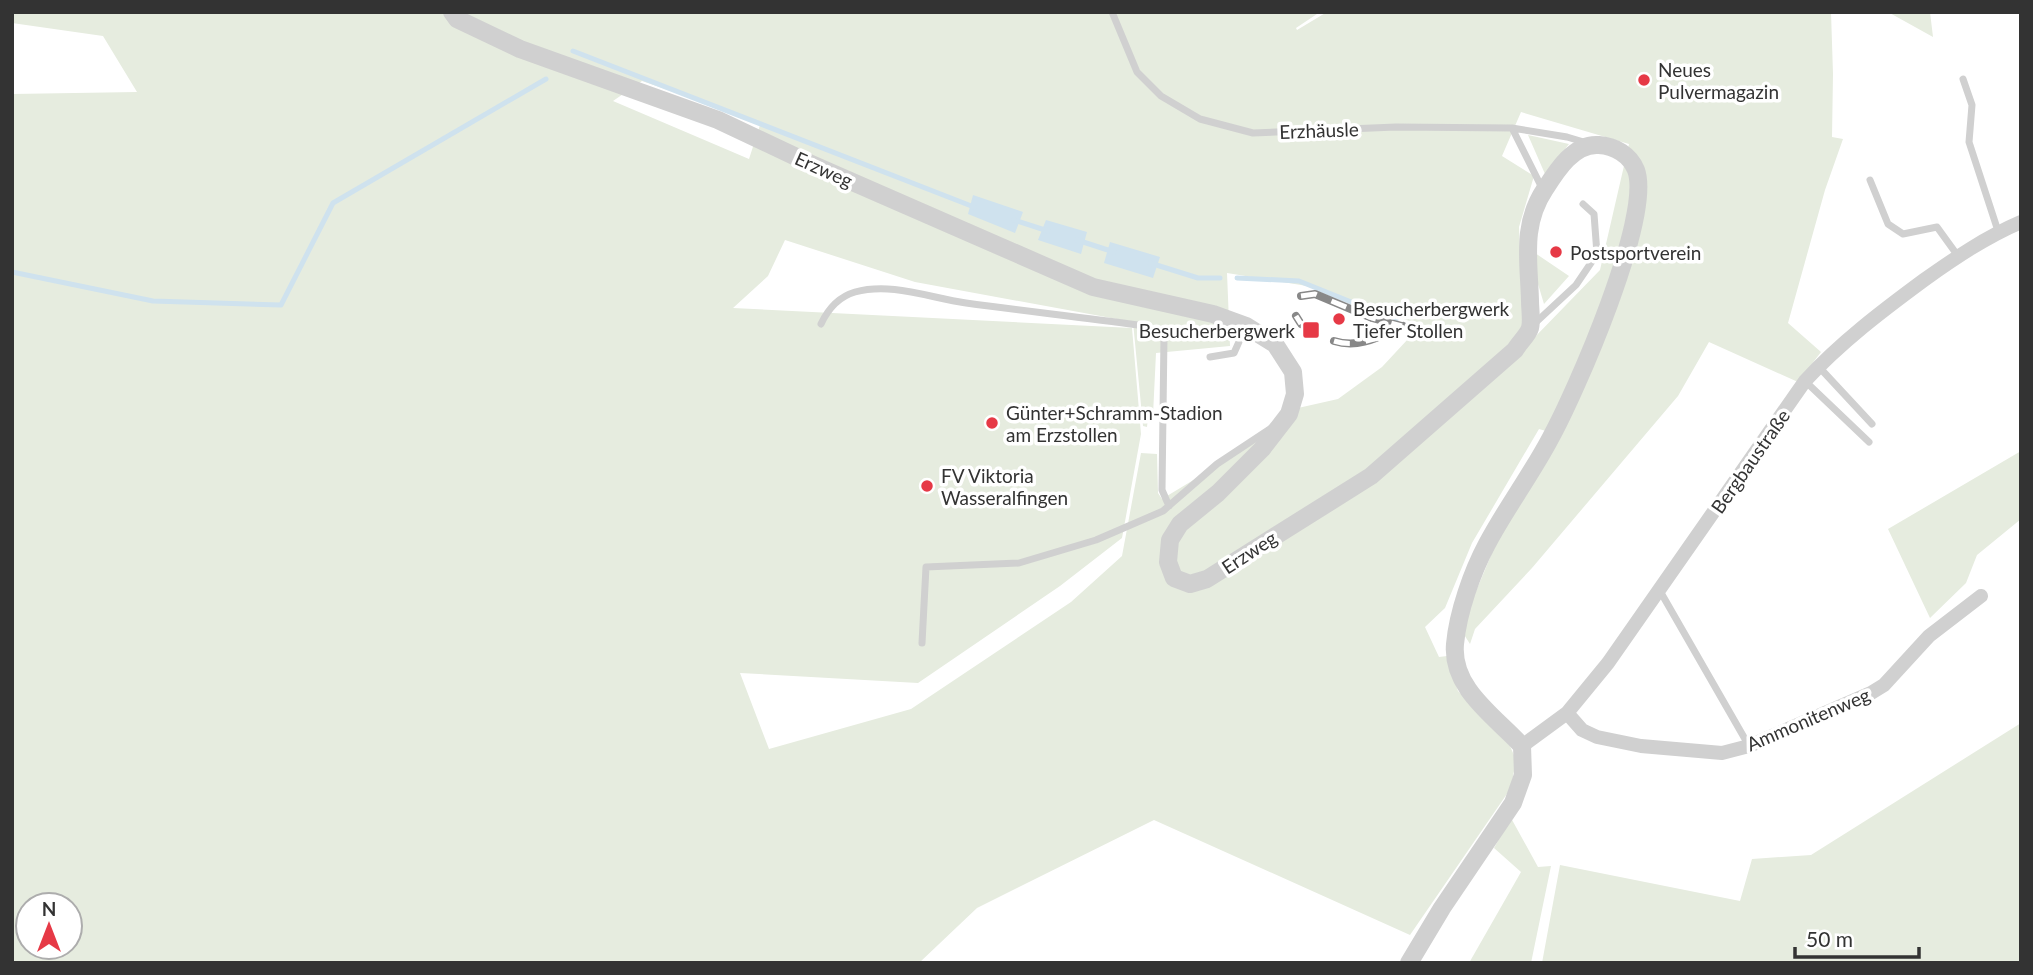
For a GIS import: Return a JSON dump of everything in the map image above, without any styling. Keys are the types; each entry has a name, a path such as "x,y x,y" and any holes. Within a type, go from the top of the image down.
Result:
{"street":[{"name":"Erzweg","path":"452,12 457,19 520,49 718,120 809,163 1093,287 1213,314 1246,326 1275,344 1293,372 1295,394 1289,414 1262,449 1218,493 1180,524 1170,540 1168,562 1174,578 1190,584 1207,579 1371,476 1515,350 1530,328"},
{"path":"1409,963 1513,803 1523,775 1522,746 1488,713 1462,680 1454,648 1458,617 1486,545 1550,439 1606,314 1638,207 1636,170 1624,153 1608,146 1588,144 1567,159 1543,191 1529,223 1526,251 1530,328"},
{"name":"Bergbaustraße","path":"1522,746 1567,713 1608,663 1805,381 1819,366 1876,315 1958,256 1998,231 2021,222"},
{"name":"Ammonitenweg","path":"1567,713 1582,730 1597,737 1630,744 1721,753 1749,746 1884,685 1929,636 1981,596"}],"lane":[{"name":"Erzhäusle","path":"1112,12 1137,72 1161,96 1200,119 1253,133 1396,127 1512,128 1567,136 1588,144"},
{"path":"1963,79 1972,105 1969,142 1998,231"},
{"path":"1512,128 1543,191"},
{"path":"1870,180 1888,224 1903,234 1937,227 1958,256"},
{"path":"1530,328 1576,285 1597,254 1594,214 1583,204"},
{"path":"821,324 838,299 854,292 878,288 964,303 1138,326 1164,337 1162,490 1169,506"},
{"path":"1210,356 1234,354 1246,326"},
{"path":"1819,366 1872,424"},
{"path":"1805,381 1869,442"},
{"path":"922,643 926,567 1019,563 1096,540 1163,511 1217,464 1262,432 1283,421"},
{"path":"1659,590 1749,746"}],"shaded area":[{"path":"12,12 1320,12 1296,28 1297,30 1327,12 1831,12 1832,137 1843,139 1825,190 1788,323 1821,352 1798,382 1709,342 1678,396 1532,568 1475,629 1470,644 1463,633 1474,596 1497,541 1560,435 1539,429 1472,543 1445,608 1425,627 1439,657 1447,656 1458,691 1510,746 1516,760 1511,788 1410,935 1154,820 977,908 919,963 12,963 12,94 137,92 103,36 12,23","holes":["642,81 761,122 749,159 613,101","1521,112 1629,144 1600,270 1532,340 1519,227 1534,176 1502,156","785,240 915,282 1133,322 1143,426 1147,427 1148,417 1153,415 1156,353 1230,346 1227,273 1307,286 1421,325 1382,367 1338,399 1298,408 1248,447 1162,499 1158,493 1157,454 1141,453 1122,556 1071,602 911,709 769,749 740,673 918,683 1060,586 1122,538 1141,434 1132,328 733,308 768,276"]},
{"path":"1888,12 1930,12 1933,37"},
{"path":"1528,135 1569,144 1545,174"},
{"path":"1535,253 1569,276 1544,304 1535,274"},
{"path":"2021,451 2021,519 1977,555 1966,583 1930,618 1888,529"},
{"path":"2021,723 2021,963 1542,963 1560,865 1740,901 1752,859 1811,855"},
{"path":"1511,818 1538,867 1551,866 1531,963 1469,963 1521,872 1494,848"}],"water":[{"path":"973,195 1023,212 1015,233 968,214"},
{"path":"1046,220 1087,232 1081,254 1038,240"},
{"path":"1110,242 1160,257 1153,278 1104,263"}],"waterway":[{"path":"573,51 974,207"},
{"path":"12,272 153,301 281,305 333,203 546,79"},
{"path":"1014,220 1048,231"},
{"path":"1077,240 1114,252"},
{"path":"1150,263 1198,278 1220,278"},
{"path":"1237,278 1299,281 1396,320"}],"railway":[{"path":"1301,296 1315,294 1372,318 1402,326"},
{"path":"1296,316 1301,324"},
{"path":"1334,341 1361,342 1403,326"}],"place":[{"name":"Neues Pulvermagazin","path":"1644,80"},
{"name":"Postsportverein","path":"1556,252"},
{"name":"Besucherbergwerk Tiefer Stollen","path":"1339,319"},
{"name":"Besucherbergwerk","path":"1311,330"},
{"name":"Günter+Schramm-Stadion am Erzstollen","path":"992,423"},
{"name":"FV Viktoria Wasseralfingen","path":"927,486"}]}
